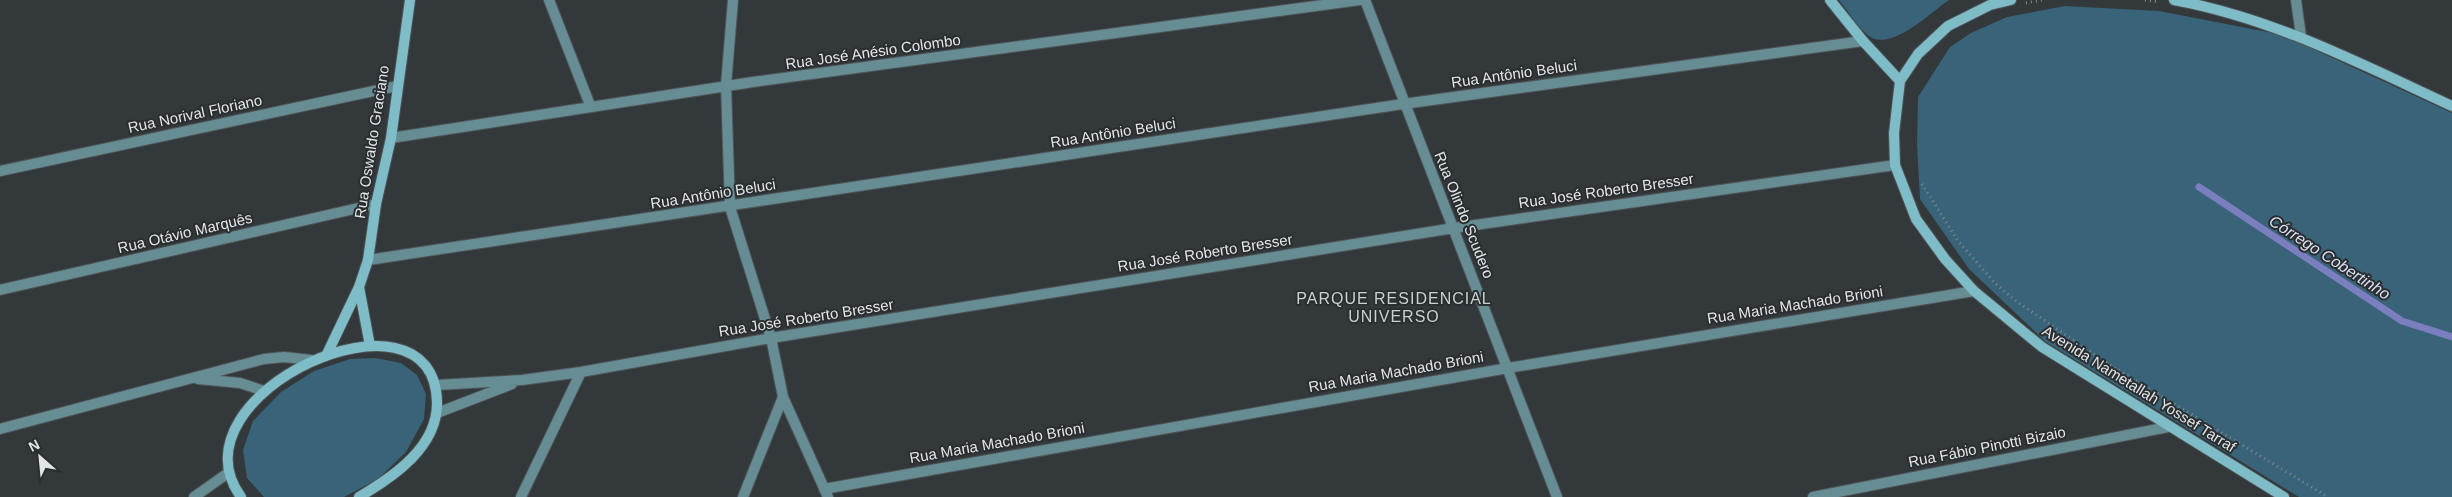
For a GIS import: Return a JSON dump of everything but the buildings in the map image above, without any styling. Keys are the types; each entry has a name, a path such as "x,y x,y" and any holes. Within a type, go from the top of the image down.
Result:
{"street":[{"name":"Rua Oswaldo Graciano","path":"327,354 359,287 368,260 376,204 390,138 410,0"},
{"path":"549,0 590,105"},
{"path":"733,0 726,85 730,207 770,338 783,397 826,493"},
{"name":"Rua José Anésio Colombo","path":"390,138 726,85 1360,0"},
{"name":"Rua Olindo Scudero","path":"1364,0 1557,497"},
{"path":"1830,0 1863,41 1900,81"},
{"path":"2174,0 2201,6 2301,36 2452,106"},
{"path":"2296,0 2301,36"},
{"name":"Avenida Nametallah Yossef Tarraf","path":"2016,2 1990,2 1948,26 1918,54 1900,81 1894,133 1895,165 1916,219 1945,259 1974,291 2042,348 2284,497"},
{"name":"Rua Antônio Beluci","path":"368,260 1404,104 1863,41"},
{"name":"Rua Norival Floriano","path":"0,171 397,86"},
{"name":"Rua José Roberto Bresser","path":"437,385 522,380 581,372 770,338 1454,228 1895,165"},
{"name":"Rua Otávio Marquês","path":"0,290 376,204"},
{"name":"Rua Oswaldo Graciano","path":"359,287 370,346"},
{"name":"Rua Maria Machado Brioni","path":"826,493 1508,368 1974,291"},
{"path":"239,497 228,472 228,452 234,432 247,411 264,391 286,374 311,360 327,354 370,346 387,346 414,355 424,363 437,385 437,413 426,438 407,464 380,486 360,497"},
{"path":"0,428 264,359 284,357 311,360"},
{"path":"521,497 581,372"},
{"path":"192,379 240,383 264,391"},
{"name":"Rua José Roberto Bresser","path":"437,413 522,380"},
{"path":"743,497 783,397"},
{"name":"Rua Fábio Pinotti Bizaio","path":"1812,497 2168,427"},
{"path":"194,497 228,472"}],"path":[{"path":"2016,2 2042,0"},
{"path":"1918,176 1933,204 1958,241 1996,284 2016,301 2110,365 2328,497"}],"shaded area":[{"path":"1839,0 1949,0 1910,29 1888,39 1878,40 1865,33"},
{"path":"2065,6 2159,11 2283,35 2452,113 2452,497 2299,497 2046,342 1969,269 1920,199 1917,145 1918,97 1950,47 1971,33 2007,17"},
{"path":"375,358 401,363 417,375 426,394 424,419 406,452 378,479 344,497 264,497 247,478 243,450 253,421 281,392 314,371 350,359"}],"waterway":[{"name":"Córrego Cobertinho","path":"2199,187 2402,321 2452,337"}],"district":[{"name":"PARQUE RESIDENCIAL UNIVERSO","path":"1394,307"}]}
